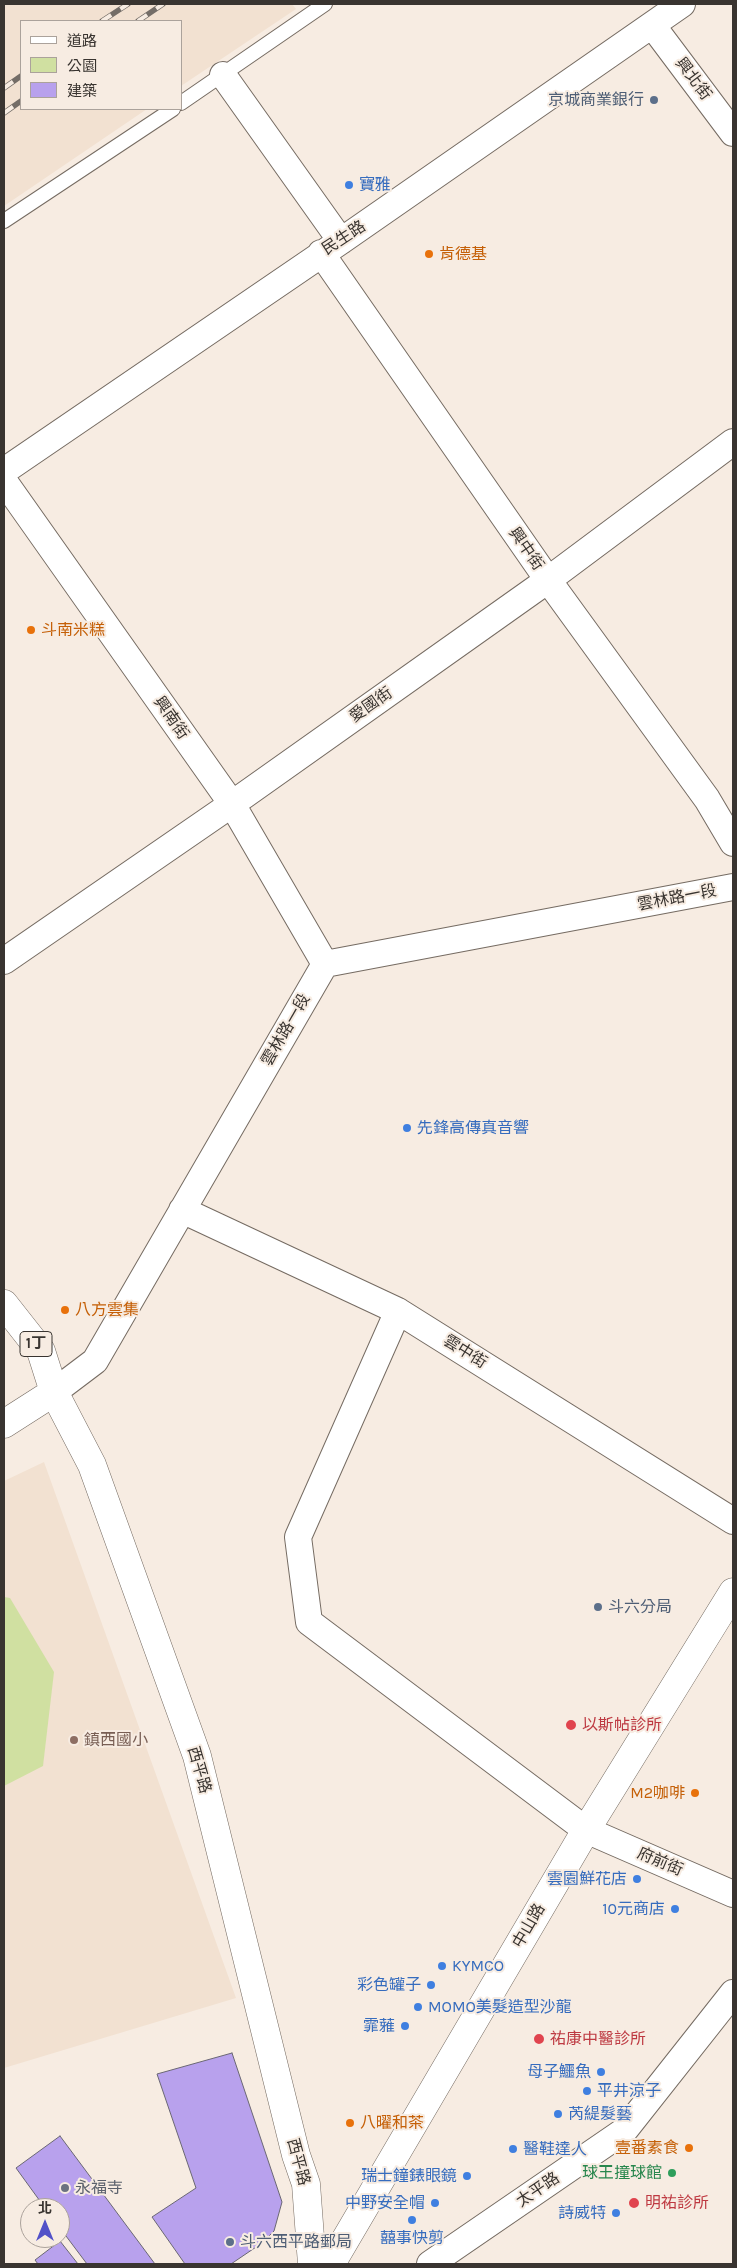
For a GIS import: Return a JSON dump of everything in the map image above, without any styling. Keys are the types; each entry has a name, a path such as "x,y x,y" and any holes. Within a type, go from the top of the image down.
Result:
{"street":[{"name":"民生路","path":"4,471 682,4"},
{"name":"興北街","path":"652,25 733,133"},
{"name":"興中街","path":"223,75 331,247 548,580 707,798 733,843"},
{"name":"愛國街","path":"4,961 232,804 548,580 733,442"},
{"name":"興南街","path":"4,481 232,804 325,964"},
{"name":"雲林路一段","path":"4,1424 54,1392 95,1361 325,964 733,887"},
{"name":"雲中街","path":"182,1210 398,1311 733,1522"},
{"name":"西平路","path":"4,1304 41,1351 54,1392 92,1465 197,1756 296,2155 306,2184 312,2264"},
{"name":"府前街","path":"398,1311 298,1537 309,1622 586,1830 733,1894"},
{"name":"中山路","path":"332,2264 586,1830 733,1592"},
{"name":"太平路","path":"430,2264 624,2131 733,1993"}],"lane":[{"path":"182,102 325,4"},
{"path":"4,221 171,110"}],"shaded area":[{"path":"4,4 292,4 296,9 182,85 182,20 20,20 20,110 146,110 4,206"},
{"name":"鎮西國小","path":"44,1462 236,1998 4,2068 4,1481"}],"green space":[{"path":"4,1597 10,1598 54,1672 43,1766 4,1786"}],"building":[{"path":"232,2053 282,2202 274,2231 262,2243 231,2264 185,2264 152,2217 196,2188 157,2074"},
{"name":"永福寺","path":"60,2136 155,2264 87,2264 70,2241 70,2198 38,2198 16,2168"},
{"path":"51,2248 65,2248 78,2264 38,2264 35,2260"}],"railway":[{"path":"104,20 128,4"},
{"path":"139,20 163,4"},
{"path":"4,88 20,77"},
{"path":"4,113 20,102"}],"place":[{"name":"京城商業銀行","path":"654,100"},
{"name":"寶雅","path":"349,185"},
{"name":"肯德基","path":"429,254"},
{"name":"斗南米糕","path":"31,630"},
{"name":"先鋒高傳真音響","path":"407,1128"},
{"name":"八方雲集","path":"65,1310"},
{"name":"斗六分局","path":"598,1607"},
{"name":"以斯帖診所","path":"571,1725"},
{"name":"鎮西國小","path":"74,1740"},
{"name":"M2咖啡","path":"695,1793"},
{"name":"雲園鮮花店","path":"637,1879"},
{"name":"10元商店","path":"675,1909"},
{"name":"KYMCO","path":"442,1966"},
{"name":"彩色罐子","path":"431,1985"},
{"name":"MOMO美髮造型沙龍","path":"418,2007"},
{"name":"霏蕥","path":"405,2026"},
{"name":"祐康中醫診所","path":"539,2039"},
{"name":"母子鱷魚","path":"601,2072"},
{"name":"平井涼子","path":"587,2091"},
{"name":"芮緹髮藝","path":"558,2114"},
{"name":"八曜和茶","path":"350,2123"},
{"name":"壹番素食","path":"689,2148"},
{"name":"醫鞋達人","path":"513,2149"},
{"name":"球王撞球館","path":"672,2173"},
{"name":"瑞士鐘錶眼鏡","path":"467,2176"},
{"name":"永福寺","path":"65,2188"},
{"name":"中野安全帽","path":"435,2203"},
{"name":"明祐診所","path":"634,2203"},
{"name":"詩威特","path":"616,2213"},
{"name":"囍事快剪","path":"412,2220"},
{"name":"斗六西平路郵局","path":"230,2242"}]}
